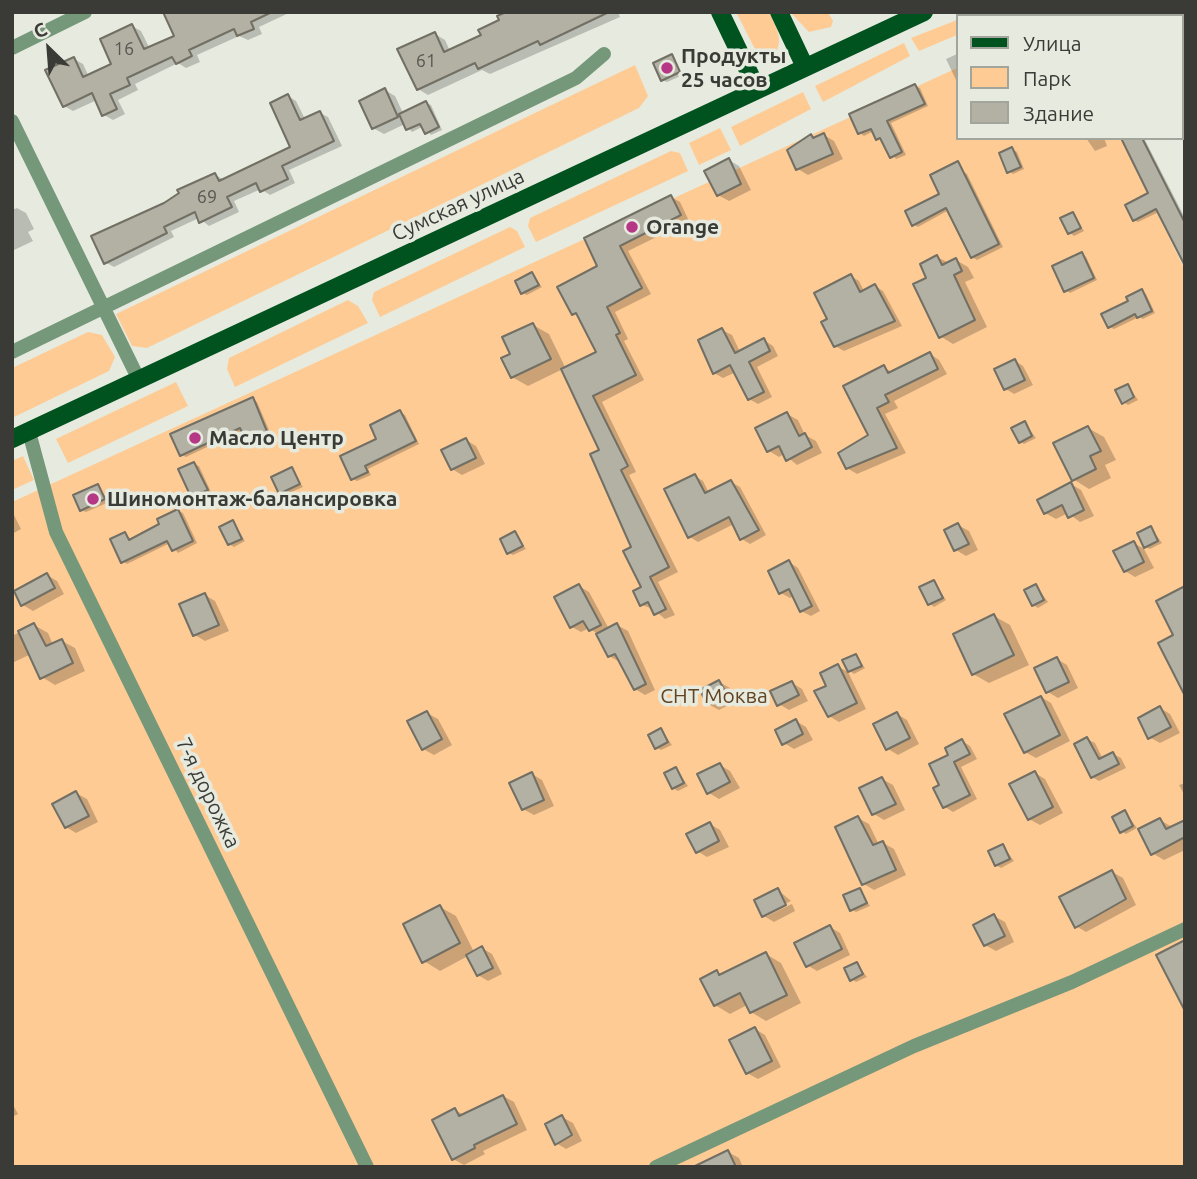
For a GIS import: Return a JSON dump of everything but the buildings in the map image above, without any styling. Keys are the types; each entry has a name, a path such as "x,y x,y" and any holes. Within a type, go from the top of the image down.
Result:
{"main road":[{"path":"720,12 757,89"},
{"path":"779,12 805,67"},
{"name":"Сумская улица","path":"20,435 924,12"}],"street":[{"path":"12,48 85,12"},
{"path":"12,352 576,78 604,54"},
{"path":"12,121 139,380"},
{"name":"7-я дорожка","path":"20,435 56,532 367,1167"},
{"path":"656,1167 914,1046 1072,982 1185,929"}],"green space":[{"path":"736,12 769,12 779,36 776,53 771,59 758,55"},
{"path":"790,12 828,12 833,21 831,27 809,32"},
{"path":"956,20 956,35 919,51 911,38"},
{"path":"904,43 910,56 823,102 815,86"},
{"path":"635,65 648,96 639,108 147,348 132,346 116,314"},
{"name":"СНТ Моква","path":"956,68 956,140 1122,140 1185,270 1185,1167 12,1167 12,502"},
{"path":"803,92 811,109 740,146 731,127"},
{"path":"720,128 731,150 699,165 689,143"},
{"path":"671,151 680,153 688,171 536,242 528,226 530,218"},
{"path":"510,227 517,231 525,247 380,317 372,300 374,292"},
{"path":"348,300 358,306 368,323 235,387 227,369 229,358"},
{"path":"88,332 102,335 115,357 109,371 12,418 12,368"},
{"path":"176,382 188,406 68,463 56,439"},
{"path":"23,456 34,480 12,490 12,461"}],"place":[{"name":"Продукты 25 часов","path":"667,68"},
{"name":"Orange","path":"632,227"},
{"name":"Масло Центр","path":"195,438"},
{"name":"Шиномонтаж-балансировка","path":"93,499"}]}
